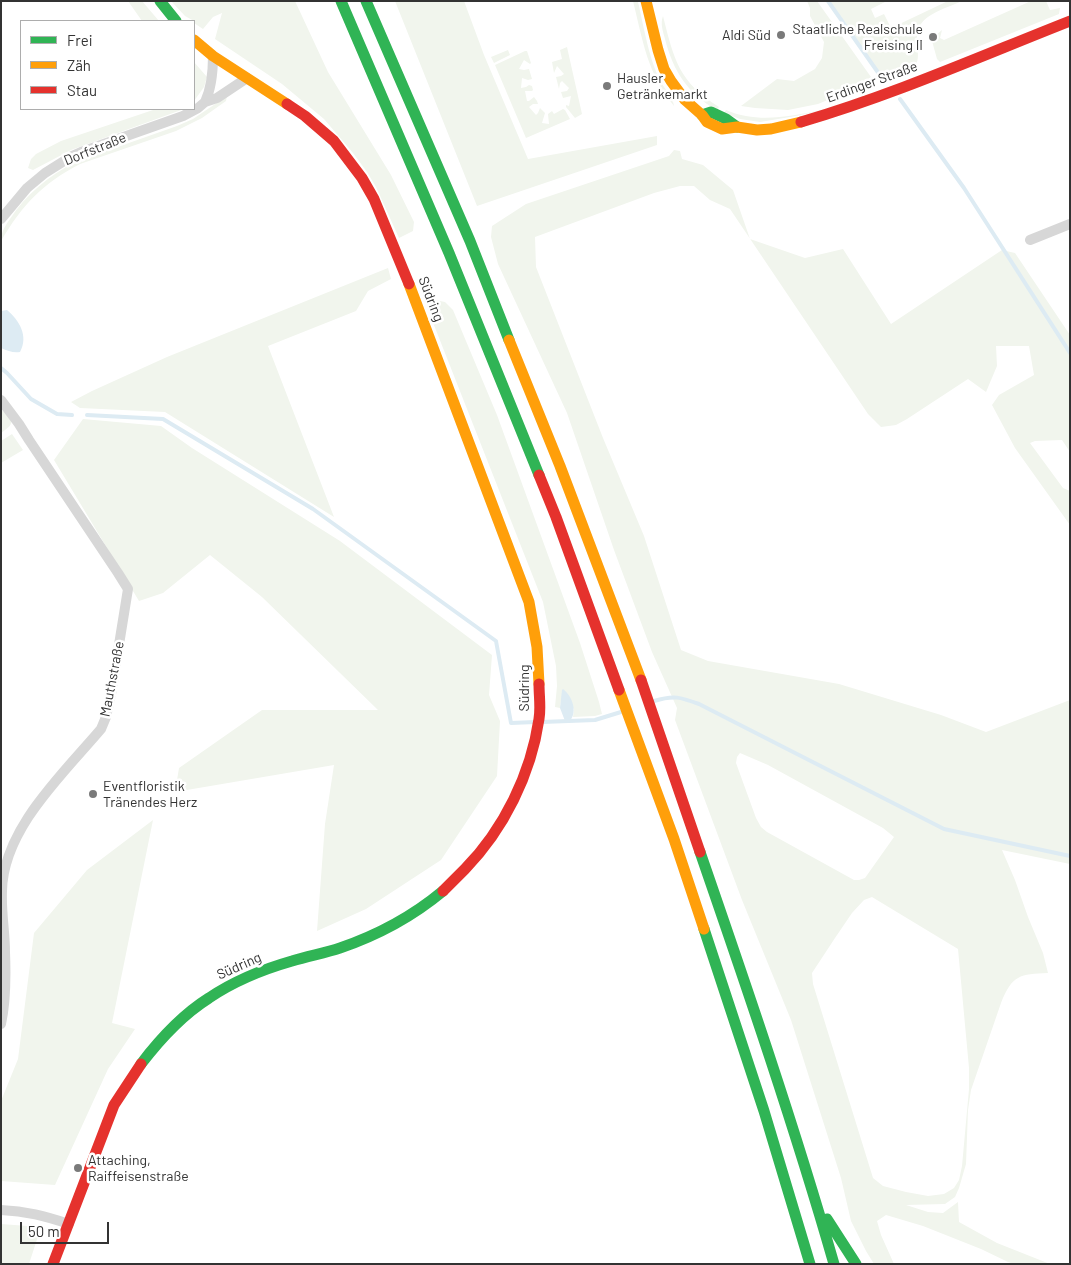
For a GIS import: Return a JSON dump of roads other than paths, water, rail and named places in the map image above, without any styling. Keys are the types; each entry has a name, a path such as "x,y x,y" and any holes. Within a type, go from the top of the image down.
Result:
{"main road":[{"path":"160,1 175,20"},
{"path":"341,1 457,271 556,517 674,839 764,1111 810,1264"},
{"path":"366,1 470,241 563,475 651,708 736,956 816,1202 834,1264"},
{"name":"Erdinger Straße","path":"646,1 664,69 682,96 702,115 711,112 726,118 737,127 757,130 794,124 832,113 886,94 1070,21"},
{"name":"Südring","path":"53,1264 114,1105 153,1048 168,1032 206,1000 222,990 255,974 291,961 343,947 388,928 443,891 481,852 496,829 518,789 535,740 539,717 538,643 529,602 411,288 374,199 349,160 334,141 305,116 246,78 195,41"},
{"path":"816,1202 856,1264"}],"street":[{"path":"205,102 212,76 214,56"},
{"name":"Dorfstraße","path":"195,110 205,102 217,98 246,78"},
{"name":"Dorfstraße","path":"1,219 27,188 58,164 81,152 183,116 194,110"},
{"path":"1030,240 1070,224"},
{"name":"Mauthstraße","path":"1,400 20,424 128,589 111,694 106,717 101,729 34,807 12,846 5,866 2,889 5,990 1,1024"},
{"path":"1,1210 19,1210 35,1213 69,1224"}],"waterway":[{"path":"828,1 884,81"},
{"path":"900,99 964,188 1070,353"},
{"path":"1,368 31,399 57,414 72,415"},
{"path":"87,415 163,419 313,509 496,641 511,723 535,722"},
{"path":"654,701 677,698 699,704 944,829 1070,856"},
{"path":"542,722 595,720 621,712"}],"place":[{"name":"Aldi Süd","path":"781,35"},
{"name":"Staatliche Realschule Freising II","path":"933,37"},
{"name":"Hausler Getränkemarkt","path":"607,86"},
{"name":"Eventfloristik Tränendes Herz","path":"93,794"},
{"name":"Attaching, Raiffeisenstraße","path":"78,1168"}]}
